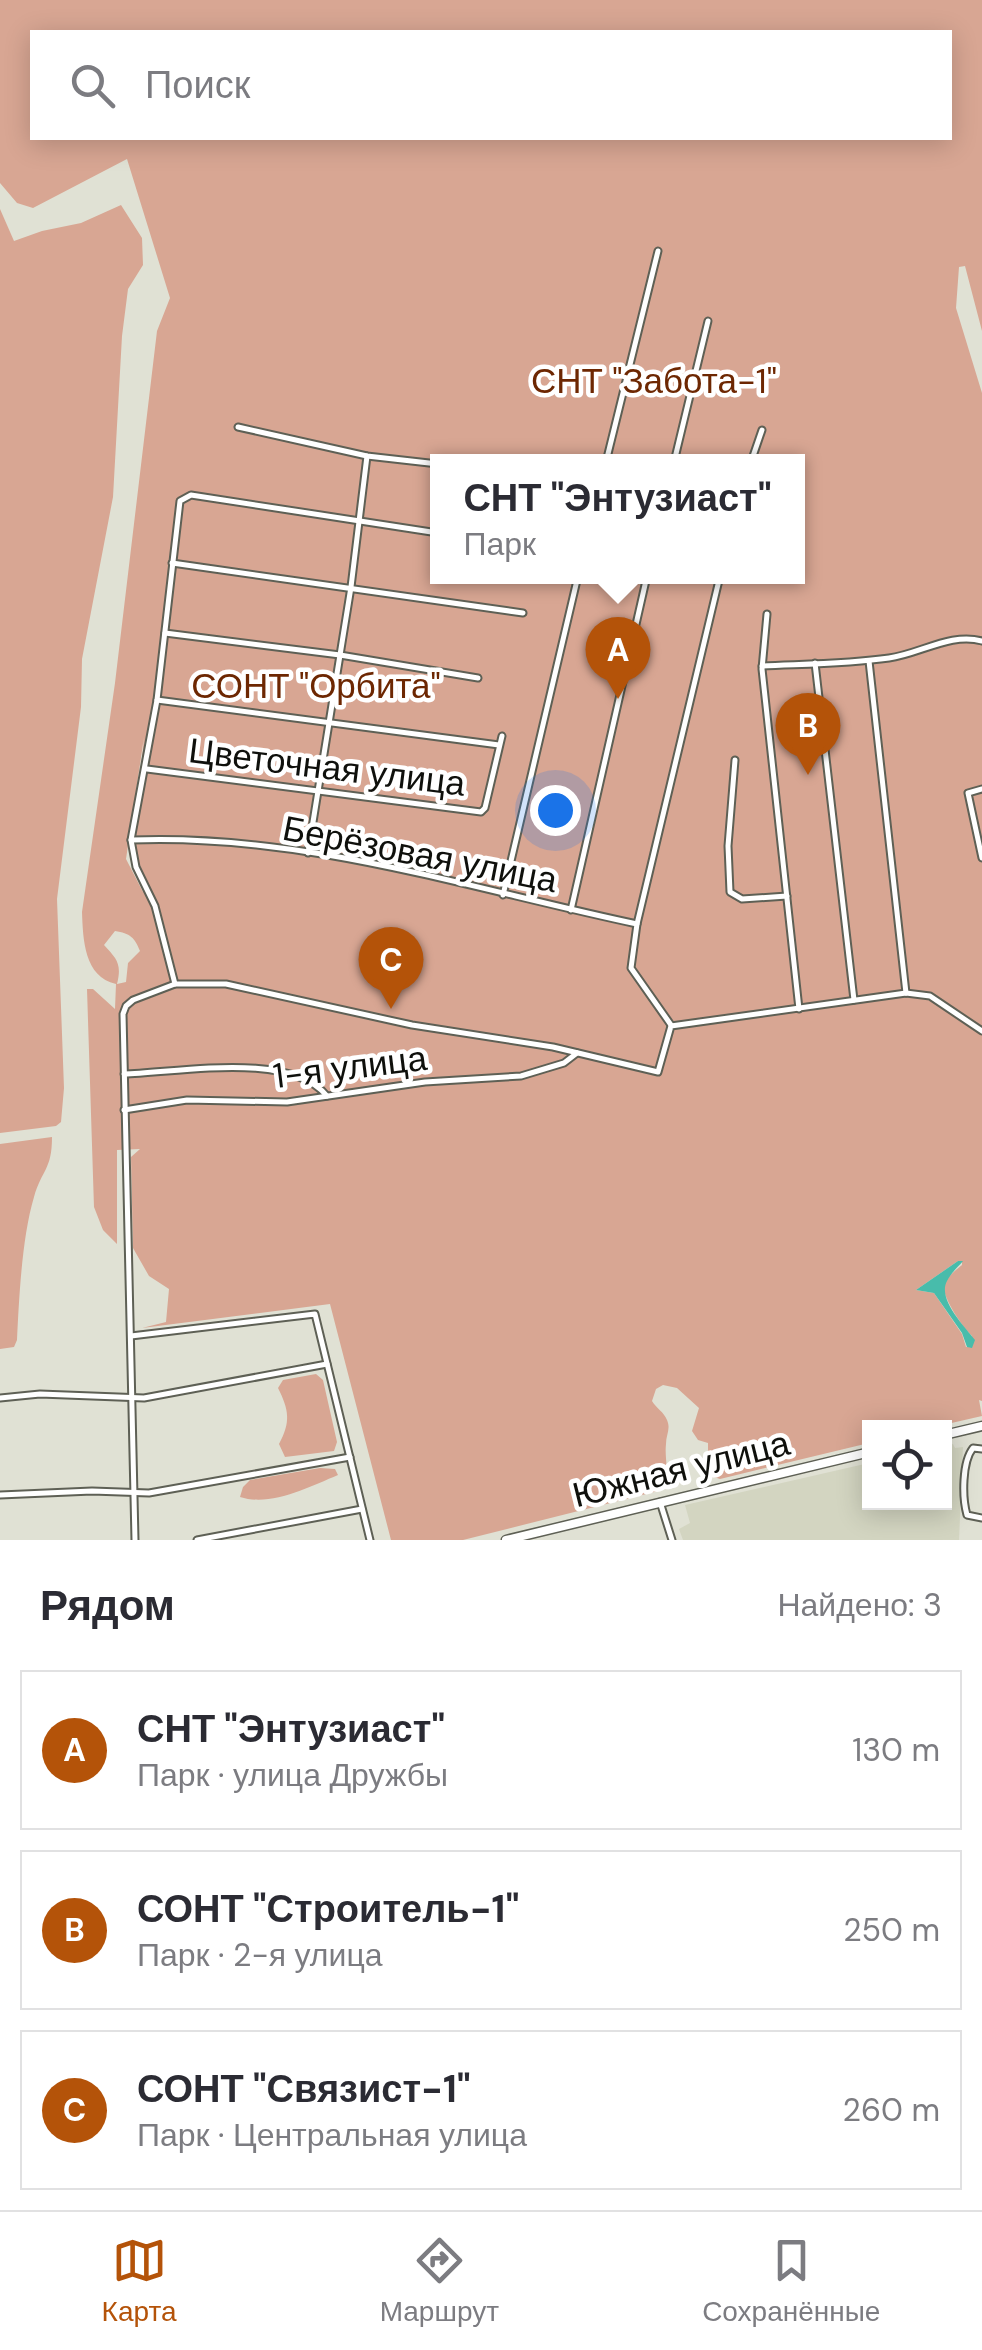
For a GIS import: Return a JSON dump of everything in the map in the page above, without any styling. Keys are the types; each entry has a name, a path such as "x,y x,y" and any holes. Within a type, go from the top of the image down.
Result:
{"main road":[{"path":"952,1433 982,1426"},
{"name":"Южная улица","path":"506,1540 546,1535 660,1502 862,1454"}],"street":[{"path":"608,454 658,251"},
{"path":"676,454 708,321"},
{"path":"238,427 367,456 430,463"},
{"path":"754,454 762,430"},
{"path":"308,853 351,587 367,456"},
{"path":"176,984 153,898 136,867 132,840 147,768 183,497 430,532"},
{"path":"172,563 522,613"},
{"path":"503,895 576,584"},
{"path":"570,910 645,584"},
{"path":"671,1026 631,968 637,924 718,584"},
{"path":"767,614 762,666 798,1009"},
{"path":"165,633 478,678"},
{"path":"762,666 869,661 905,655 955,639 982,641"},
{"path":"869,661 906,994"},
{"path":"815,663 854,1000"},
{"path":"157,700 500,745"},
{"name":"Цветочная улица","path":"147,768 480,812 485,808 502,736"},
{"path":"734,760 728,846 730,892 742,899 787,896"},
{"path":"982,789 968,793 981,839 982,858"},
{"name":"Берёзовая улица","path":"132,840 308,853 432,876 637,924"},
{"path":"135,1540 124,1110 126,1006 176,984 226,984 412,1025 577,1052 658,1072 671,1026"},
{"path":"671,1026 906,994 930,996 982,1032"},
{"name":"1-я улица","path":"124,1110 187,1100 267,1102 426,1082 528,1075 564,1062 577,1052"},
{"path":"124,1074 221,1068 276,1072 301,1078 326,1096"},
{"path":"130,1336 315,1314 370,1540"},
{"path":"0,1398 40,1394 132,1399 326,1364"},
{"path":"982,1449 969,1451 966,1482 967,1514 982,1518"},
{"path":"0,1495 73,1491 149,1493 350,1457"},
{"path":"660,1502 672,1540"},
{"path":"198,1540 362,1509"}],"shaded area":[{"path":"952,1444 963,1447 959,1540 683,1540 679,1529 690,1523 685,1505 862,1465 862,1510 952,1510"}],"green space":[{"path":"0,0 982,0 982,331 965,266 959,267 956,308 982,393 982,1416 952,1423 862,1420 862,1445 720,1479 708,1475 708,1443 698,1440 692,1431 699,1408 677,1388 663,1385 656,1389 652,1401 669,1426 666,1474 658,1491 463,1540 391,1540 330,1304 142,1328 166,1322 169,1289 149,1276 133,1248 131,1157 140,1149 117,1150 117,1244 103,1230 94,1207 87,989 93,989 115,1009 116,984 97,974 91,965 82,912 115,683 157,331 170,298 127,159 33,208 17,203 0,183","holes":["144,737 134,839 143,892 126,859","115,931 128,935 140,951 128,963 126,982 117,984 119,967 104,945","958,1261 962,1265 945,1281 944,1289 972,1336 972,1347 966,1347 962,1334 934,1293 916,1290"]},
{"path":"121,205 142,238 143,265 128,289 113,497 82,659 81,707 57,899 64,1088 61,1122 56,1126 0,1133 0,209 14,241 81,223"},
{"path":"52,1137 50,1156 34,1197 27,1230 17,1340 14,1347 0,1349 0,1144"},
{"path":"316,1374 323,1380 337,1442 334,1451 285,1457 279,1444 287,1416 278,1388 283,1380"},
{"path":"335,1469 338,1475 277,1498 240,1497 250,1480"}],"water":[{"path":"963,1261 947,1281 946,1296 975,1340 972,1348 967,1347 962,1333 934,1293 916,1290"}],"place":[{"name":"СНТ \"Энтузиаст\"","path":"618,699"},
{"name":"СОНТ \"Строитель-1\"","path":"808,775"},
{"name":"СОНТ \"Связист-1\"","path":"391,1009"}],"park label":[{"name":"СНТ \"Забота-1\"","path":"654,381"},
{"name":"СОНТ \"Орбита\"","path":"316,686"}]}
